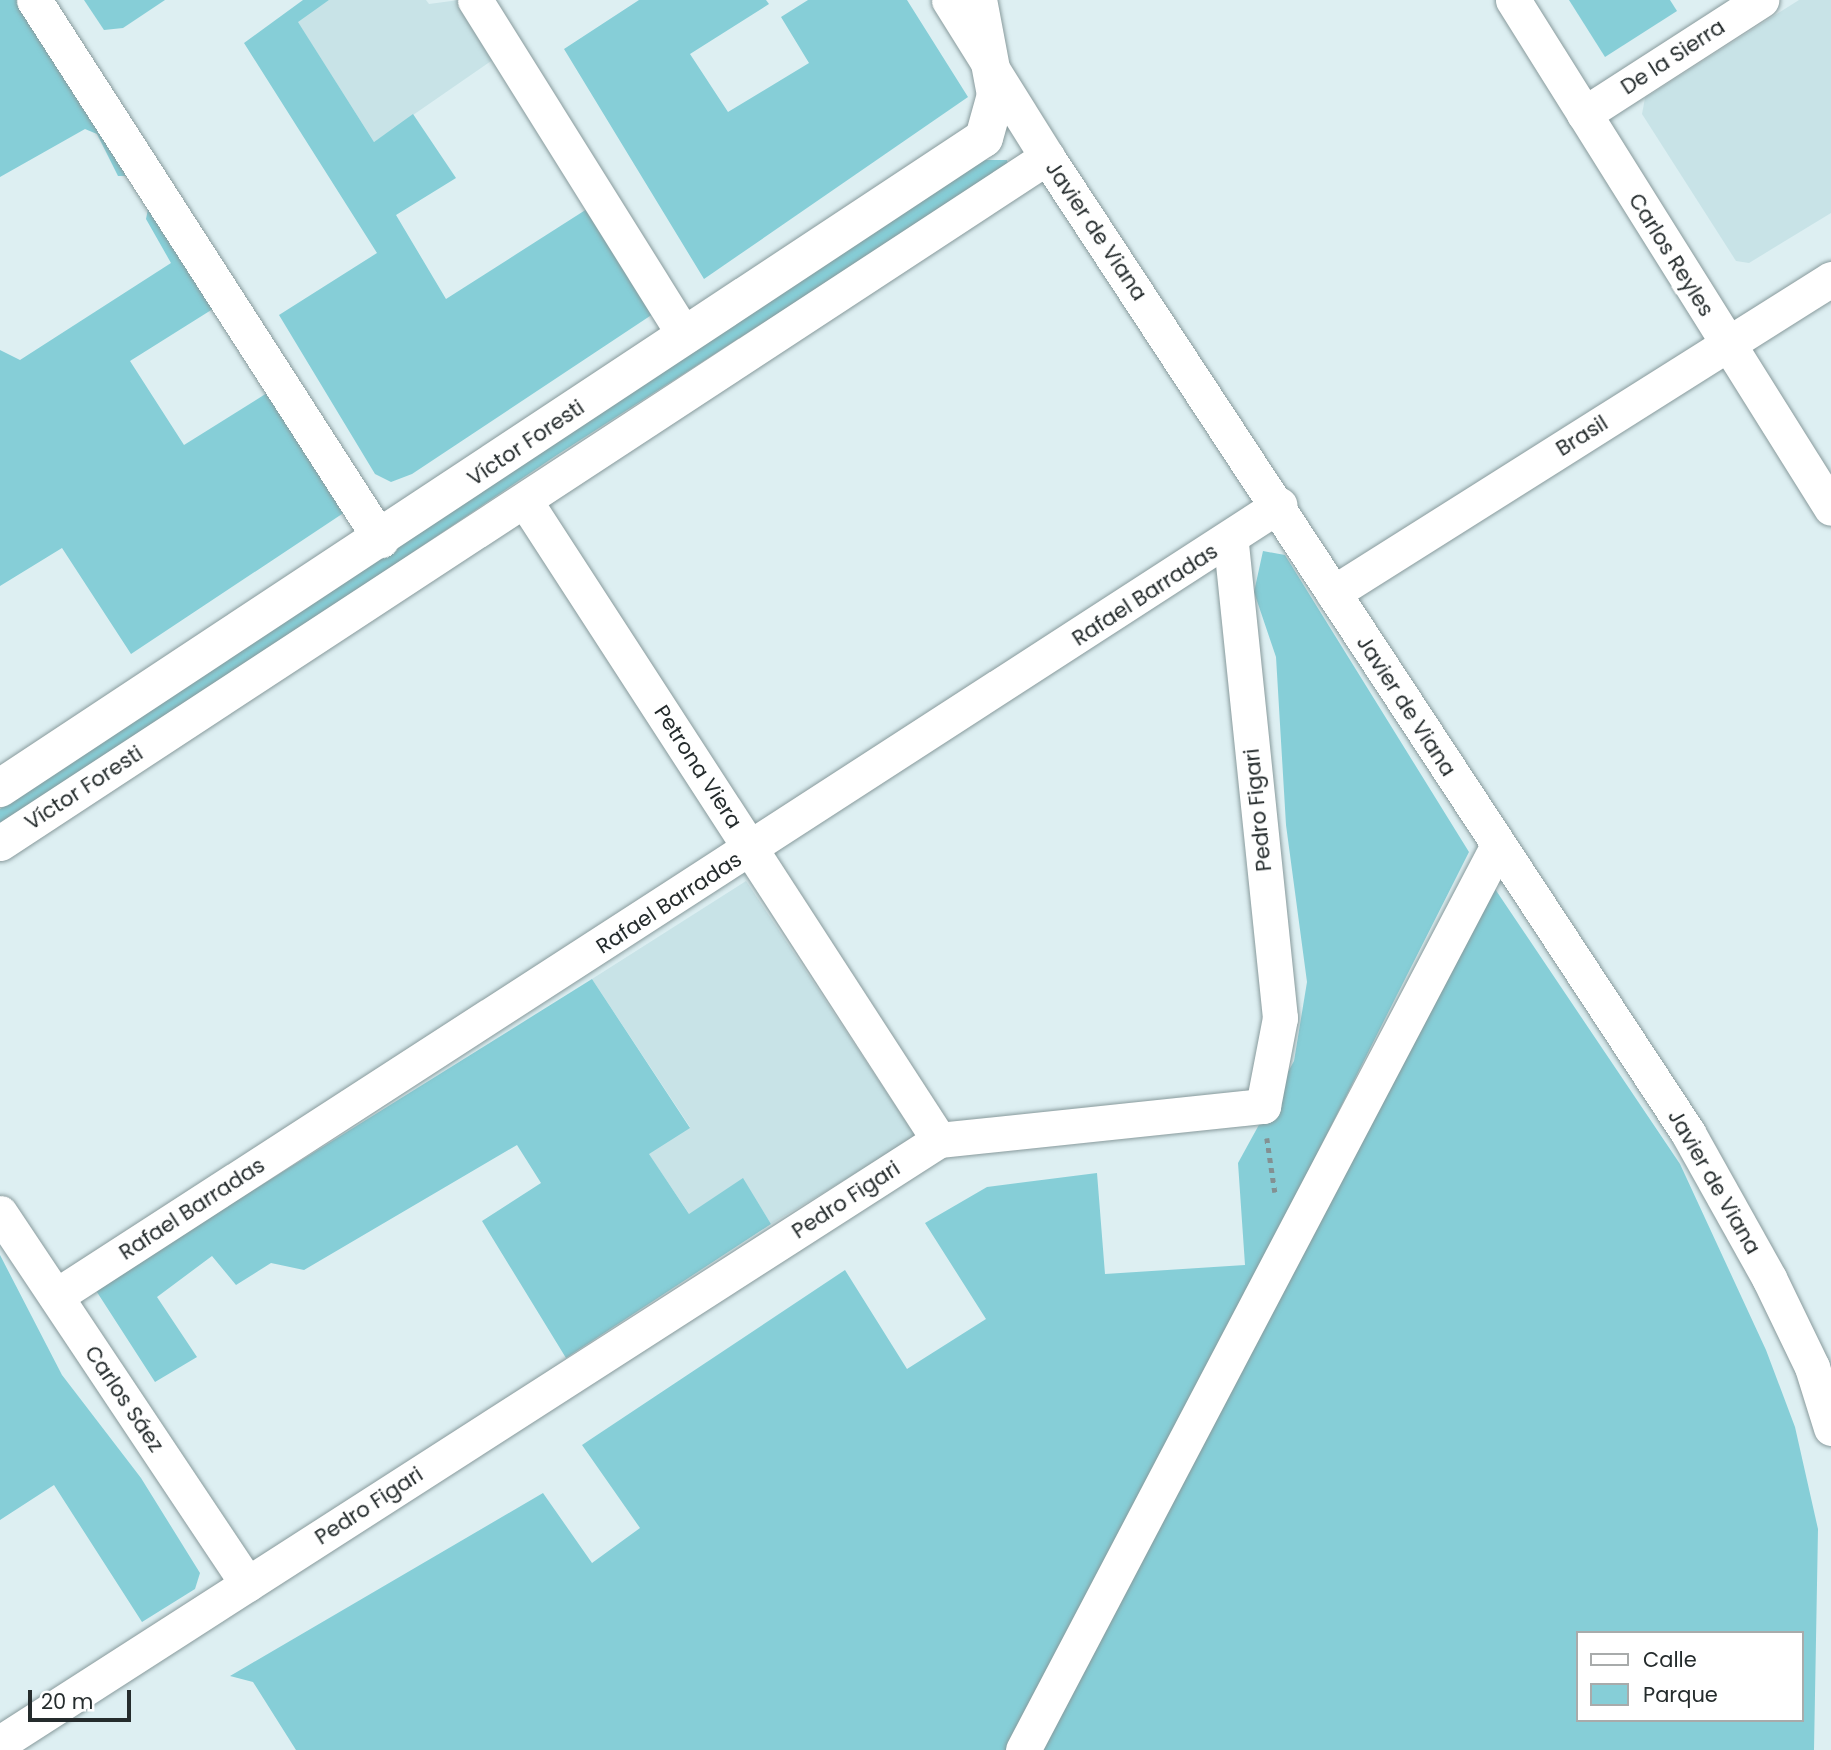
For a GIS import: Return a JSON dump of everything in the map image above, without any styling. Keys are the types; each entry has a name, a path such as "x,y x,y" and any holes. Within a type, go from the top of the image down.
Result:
{"street":[{"path":"34,0 381,540"},
{"path":"475,0 685,336"},
{"name":"Javier de Viana","path":"949,0 1047,157 1279,505 1497,846 1688,1133 1769,1278 1812,1367 1831,1428"},
{"name":"Víctor Foresti","path":"0,788 381,540 985,138 996,95 978,0"},
{"name":"Carlos Reyles","path":"1513,0 1831,508"},
{"name":"De la Sierra","path":"1584,114 1761,0"},
{"name":"Víctor Foresti","path":"0,843 1047,157"},
{"name":"Brasil","path":"1333,593 1831,279"},
{"name":"Petrona Viera","path":"524,500 939,1140"},
{"name":"Rafael Barradas","path":"56,1296 1231,540 1279,505"},
{"name":"Pedro Figari","path":"0,1743 939,1140 1263,1106 1280,1018 1231,540"},
{"path":"1023,1750 1497,846"},
{"name":"Carlos Sáez","path":"0,1213 247,1584"}],"path":[{"path":"1263,1106 1276,1200"}],"shaded area":[{"path":"329,0 426,0 429,4 459,0 494,59 374,142 297,21"},
{"path":"1799,0 1831,0 1831,213 1749,263 1736,261 1642,114 1645,98"},
{"path":"746,881 916,1137 771,1224 743,1179 690,1215 648,1153 690,1127 592,979"}],"green space":[{"path":"0,0 20,0 129,176 118,176 97,134 85,129 0,177"},
{"path":"84,0 165,0 123,28 104,30"},
{"path":"303,0 329,0 298,22 374,142 413,114 456,178 396,215 446,299 587,209 656,312 412,474 391,482 375,474 279,315 377,253 244,43"},
{"path":"639,0 766,0 769,4 690,54 728,112 809,63 781,17 808,0 907,0 968,97 704,279 564,49"},
{"path":"1569,0 1670,0 1677,11 1605,57"},
{"path":"984,160 1007,160 1008,166 557,455 0,831 0,809"},
{"path":"149,204 216,307 130,361 184,445 267,393 345,512 131,654 62,548 0,586 0,350 20,360 171,263 146,219"},
{"path":"1263,551 1285,555 1469,852 1255,1277 1007,1750 296,1750 253,1682 230,1676 543,1493 592,1563 640,1528 582,1445 845,1270 907,1369 986,1319 925,1223 987,1187 1097,1173 1105,1274 1245,1265 1238,1163 1294,1061 1307,982 1286,825 1276,657 1254,592"},
{"path":"1491,883 1680,1164 1766,1350 1795,1427 1818,1529 1814,1750 1042,1750"},
{"path":"592,979 690,1128 649,1154 689,1214 743,1178 771,1224 566,1358 482,1221 541,1183 517,1145 304,1270 271,1263 236,1285 212,1256 157,1297 197,1357 155,1382 95,1289"},
{"path":"0,1255 62,1375 141,1478 200,1573 195,1589 142,1622 54,1485 0,1520"}]}
